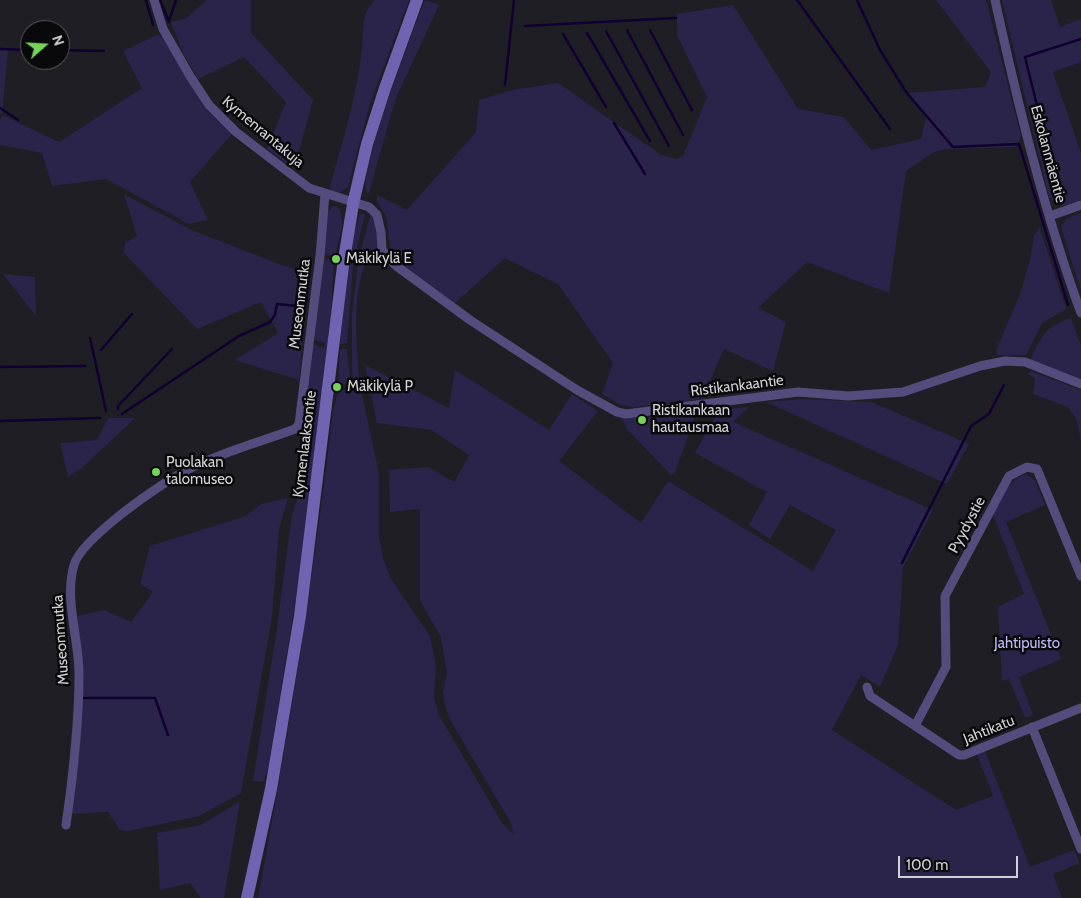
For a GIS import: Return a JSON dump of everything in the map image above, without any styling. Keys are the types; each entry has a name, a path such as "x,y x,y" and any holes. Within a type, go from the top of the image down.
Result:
{"main road":[{"name":"Kymenlaaksontie","path":"247,898 271,789 300,616 343,266 353,204 385,88 417,0"}],"street":[{"name":"Kymenrantakuja","path":"154,0 163,29 209,105 236,132 309,188 353,204"},
{"name":"Eskolanmäentie","path":"995,0 1006,52 1050,216 1081,313"},
{"name":"Museonmutka","path":"66,825 78,704 77,642 70,590 76,559 94,537 163,485 189,469 295,429 299,424 320,256 325,194"},
{"name":"Ristikankaantie","path":"353,204 369,207 377,215 381,232 382,250 395,265 470,320 577,390 617,412 626,414 798,392 848,396 887,394 920,388 994,361 1025,362 1081,384"},
{"path":"1050,216 1081,205"},
{"name":"Pyydystie","path":"916,724 946,667 945,596 1010,476 1027,467 1037,469 1081,576"},
{"name":"Jahtikatu","path":"866,687 870,696 916,724 959,754 964,755 1081,708"},
{"path":"1032,727 1081,849"}],"green space":[{"path":"207,0 251,0 251,33 313,100 294,169 267,149 286,102 244,57 198,79 183,53 171,22 185,19"},
{"path":"375,0 409,0 370,103 348,187 337,194 331,192 330,187 357,82 365,16"},
{"path":"425,0 439,5 395,100 369,193 367,193 366,180 378,131 399,68"},
{"path":"936,0 986,0 1021,136 1016,147 947,149 934,152 906,171 889,293 807,262 758,308 786,322 773,371 724,349 702,399 633,407 621,405 602,394 613,363 558,284 505,258 455,303 402,266 391,250 386,216 377,202 377,195 407,210 476,132 479,100 513,90 558,83 661,155 677,159 683,156 707,97 677,35 677,14 733,5 798,109 844,117 871,150 921,139 926,118 907,93 985,87 991,72"},
{"path":"1002,0 1051,0 1060,27 1081,19 1081,62 1053,72 1081,153 1081,200 1063,206 1056,205 1049,197"},
{"path":"157,35 163,37 207,111 232,134 190,182 208,220 189,224 106,179 52,186 42,153 0,145 0,120 2,115 59,142 142,88 123,51"},
{"path":"0,50 8,50 2,115 0,113"},
{"path":"124,194 191,230 308,275 299,380 235,360 278,333 261,302 197,329 124,253 125,243 137,236"},
{"path":"333,206 337,206 342,217 335,256 322,254 327,213"},
{"path":"1081,213 1081,291 1061,227 1066,219"},
{"path":"361,214 365,214 353,265 347,343 340,344 350,255 357,223"},
{"path":"370,215 376,224 378,243 363,270 357,297 356,324 359,378 356,382 352,374 352,314 358,263"},
{"path":"1040,228 1066,309 1042,323 1026,355 997,355 996,351 1021,291 1031,256 1034,235"},
{"path":"324,259 334,261 331,314 302,560 268,770 263,782 253,781 277,628 292,514 303,484 305,464 303,412 312,344 324,348 325,343 312,339"},
{"path":"3,274 35,277 36,316"},
{"path":"1071,318 1081,346 1081,379 1030,361 1037,345 1045,334 1055,325"},
{"path":"340,349 347,349 350,383 338,382"},
{"path":"365,365 449,408 455,370 549,430 572,394 598,411 559,461 641,523 668,481 813,571 836,530 790,505 770,539 749,525 767,492 695,453 719,410 749,407 733,422 933,510 903,567 898,645 880,687 861,675 832,730 956,810 993,796 977,754 985,751 1030,867 1074,850 1080,863 1053,874 1062,898 258,898 300,656 333,412 338,391 358,387 361,390 379,474 379,537 383,558 391,579 430,636 436,666 434,698 439,715 502,823 514,835 510,821 450,720 445,706 443,692 447,673 441,637 420,601 420,509 390,512 389,470 428,467 454,482 469,455 432,430 377,423"},
{"path":"1030,371 1081,390 1081,441 1077,420 1068,407 1033,394 1035,379 1028,374"},
{"path":"804,399 871,402 969,444 947,484 766,402"},
{"path":"688,414 694,418 675,473 671,475 627,429 621,418 659,417"},
{"path":"108,418 135,418 82,468 68,477 60,443 97,440"},
{"name":"Jahtipuisto","path":"1026,474 1035,481 1045,505 1006,522 1061,659 1019,677 1033,715 1025,718 1009,679 1002,681 998,607 1024,594 993,515 1002,497 1014,480"},
{"path":"288,498 279,529 272,617 241,793 199,816 129,831 120,830 108,812 71,814 77,616 104,610 131,622 153,592 140,584 150,546 246,516 261,504"},
{"path":"240,801 224,898 201,898 190,883 160,890 157,833 201,825"}],"waterway":[{"path":"146,0 153,25"},
{"path":"160,0 169,22"},
{"path":"169,21 176,0"},
{"path":"505,85 514,0"},
{"path":"797,0 890,129"},
{"path":"857,0 880,50 906,92 953,147 1019,144 1068,305"},
{"path":"525,26 676,18"},
{"path":"627,30 683,135"},
{"path":"650,30 692,110"},
{"path":"606,31 669,146"},
{"path":"587,33 650,141"},
{"path":"563,34 606,107"},
{"path":"1058,190 1025,57 1081,39"},
{"path":"0,49 20,50"},
{"path":"70,50 104,51"},
{"path":"0,108 18,120"},
{"path":"614,123 645,174"},
{"path":"122,414 239,336 270,322 275,315 277,304 296,306"},
{"path":"101,350 132,314"},
{"path":"90,338 106,411"},
{"path":"118,409 118,406 172,349"},
{"path":"0,367 85,366"},
{"path":"902,563 971,426 989,414 1004,385"},
{"path":"0,421 100,418"},
{"path":"82,698 155,698 168,735"}],"place":[{"name":"Mäkikylä E","path":"336,259"},
{"name":"Mäkikylä P","path":"337,387"},
{"name":"Ristikankaan hautausmaa","path":"642,420"},
{"name":"Puolakan talomuseo","path":"156,472"}]}
